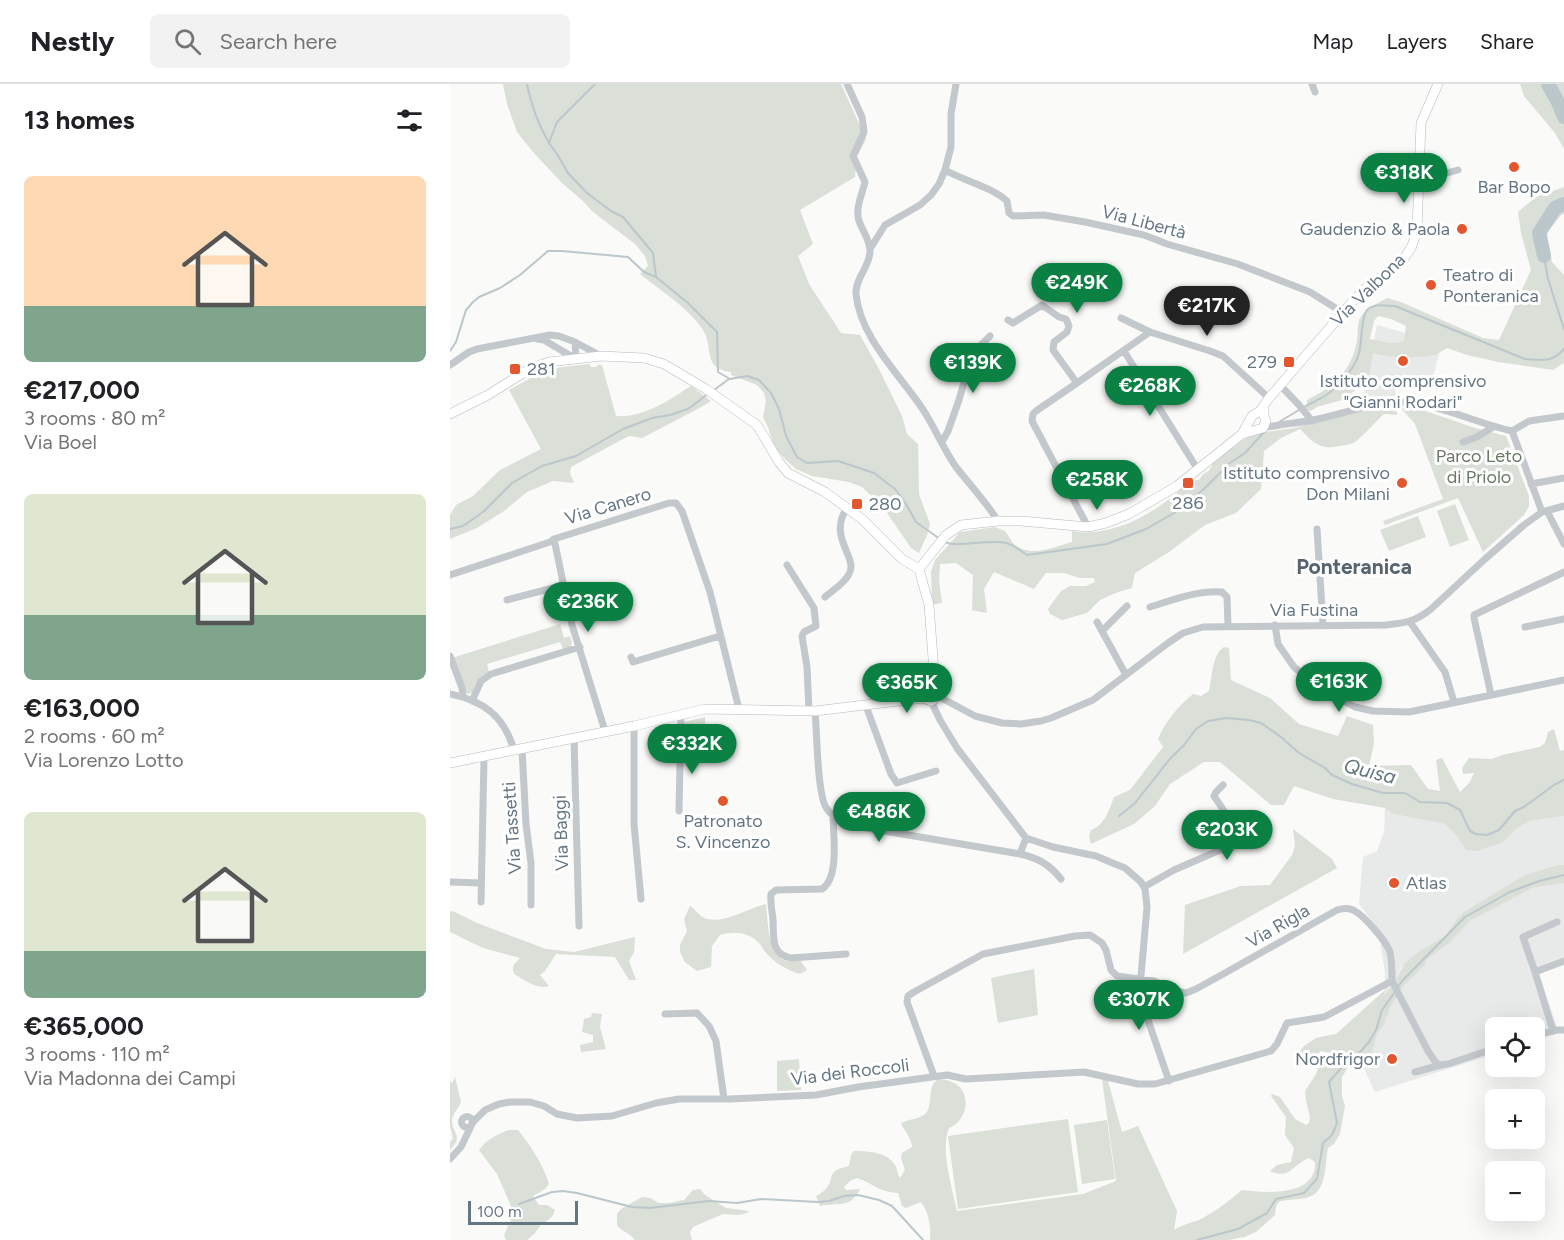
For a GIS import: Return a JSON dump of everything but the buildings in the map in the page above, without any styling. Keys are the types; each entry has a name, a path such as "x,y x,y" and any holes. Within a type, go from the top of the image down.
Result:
{"street":[{"path":"848,84 862,117 864,132 853,156 866,182 858,208 858,220 870,249 869,259 857,283 856,294 862,317 874,342 922,408 955,466 998,521"},
{"path":"870,249 885,225 920,205 932,195 945,170 951,147 951,114 956,84"},
{"name":"Via Valbona","path":"1261,417 1280,385 1342,312 1366,288 1402,262 1412,246 1417,230 1421,123 1438,84"},
{"name":"Via Libertà","path":"945,170 1001,195 1007,201 1009,213 1014,216 1044,215 1144,235 1167,244 1238,264 1310,292 1342,312"},
{"path":"1418,181 1458,170"},
{"path":"1008,320 1013,323 1042,305 1066,319 1070,326 1067,332 1054,342 1053,350 1077,383"},
{"path":"1121,318 1150,332 1223,356 1261,417 1282,424 1312,420 1369,405 1412,403 1430,406 1492,427 1512,431 1529,421 1564,416"},
{"path":"1088,527 1032,421 1033,414 1150,332"},
{"path":"450,365 468,352 477,349 550,335 575,342 601,357"},
{"path":"942,442 959,400 972,354 990,336"},
{"path":"534,338 544,340 576,359"},
{"path":"575,342 576,359"},
{"path":"549,362 552,351 550,344"},
{"path":"1124,351 1198,470"},
{"path":"450,414 488,395 528,370 549,362 601,357 644,358 664,364 706,389 757,425 788,473 825,492 847,507 902,559 920,569 928,605 933,660 929,692 940,720 957,748 1026,838 1053,847 1096,856 1116,864 1125,868 1144,887 1147,907 1140,996 1169,1081 1271,1051 1287,1023 1324,1017 1395,986"},
{"path":"1280,385 1312,420"},
{"path":"920,569 946,535 961,525 1020,521 1088,527 1129,514 1177,486 1261,417"},
{"path":"1463,442 1477,437 1492,427"},
{"path":"1512,431 1531,484 1564,544"},
{"path":"1531,484 1564,478"},
{"name":"Via Canero","path":"450,574 554,539 669,503 676,503 682,511 710,592 739,709"},
{"path":"1544,511 1564,506"},
{"path":"825,597 843,582 850,572 851,566 839,524 847,507"},
{"name":"Via Fustina","path":"929,692 975,716 1002,723 1021,724 1051,718 1093,700 1183,633 1203,627 1386,625 1410,622 1431,609 1488,555 1544,511"},
{"path":"1317,529 1323,625"},
{"path":"554,539 572,625 605,731"},
{"path":"787,565 814,608 816,626 804,632 802,636 819,778 826,808 838,819 855,826 1034,857 1052,868 1061,879"},
{"path":"1490,694 1474,615 1564,572"},
{"path":"507,600 564,585"},
{"path":"1150,608 1180,597 1222,591 1227,597 1228,626"},
{"path":"1102,631 1127,606"},
{"path":"1526,627 1564,619"},
{"path":"1097,622 1126,675"},
{"path":"1410,622 1445,672 1454,702"},
{"path":"1275,625 1278,644 1294,667 1322,688 1355,707 1372,711 1409,712 1564,680"},
{"path":"631,657 633,662 720,636"},
{"path":"472,701 481,681 491,674 580,647"},
{"path":"450,656 463,696"},
{"path":"450,763 634,726 705,709 812,711 886,703 929,692"},
{"path":"450,694 463,696 489,710 502,722 518,749"},
{"path":"866,706 891,774 897,783 936,771"},
{"path":"679,811 681,715"},
{"path":"634,726 634,824 641,899"},
{"name":"Via Baggi","path":"574,738 579,926"},
{"name":"Via Tassetti","path":"518,749 531,863 531,905"},
{"path":"481,902 484,757"},
{"path":"1144,887 1174,870 1234,844 1238,834 1236,829 1215,799 1216,792 1223,785"},
{"path":"833,814 833,874 827,885 816,890 776,890 771,894 771,907 776,948 781,955 791,958 846,954"},
{"path":"1020,854 1026,838"},
{"path":"450,882 481,883"},
{"name":"Via Rigla","path":"1141,979 1154,981 1175,991 1186,993 1337,909 1345,908 1355,911 1366,920 1388,947 1395,986 1428,1051 1436,1063 1441,1065"},
{"path":"1553,1031 1523,937 1557,922"},
{"path":"934,1076 907,1002 908,996 983,954 1090,935 1102,943 1114,974 1141,979"},
{"path":"1535,972 1564,961"},
{"path":"665,1014 697,1013 709,1026 717,1041 724,1099"},
{"path":"1545,1033 1564,1030"},
{"path":"1415,1072 1485,1052"},
{"name":"Via dei Roccoli","path":"461,1147 463,1126 466,1127 485,1110 510,1102 530,1102 544,1106 557,1114 577,1118 612,1116 679,1099 816,1095 947,1075 966,1079 1084,1072 1138,1084 1169,1081"},
{"path":"450,1158 461,1147 470,1122"}],"shaded area":[{"name":"Istituto comprensivo \"Gianni Rodari\"","path":"1377,325 1442,343 1432,381 1411,379 1409,390 1396,390 1394,399 1369,403 1364,390"},
{"path":"1385,808 1395,814 1445,824 1466,850 1502,843 1516,829 1529,821 1564,816 1564,865 1525,875 1457,919 1445,936 1418,952 1401,968 1397,978 1384,995 1385,973 1378,929 1359,904 1363,857 1377,851 1384,832"},
{"path":"1564,883 1564,963 1539,974 1559,1033 1545,1038 1545,1017 1485,1017 1485,1057 1375,1092 1360,1060 1369,1056 1373,1050 1377,1033 1384,1025 1390,1008 1405,984 1425,965 1426,960 1448,944 1469,921 1532,888"}],"green space":[{"path":"503,84 841,84 866,139 857,157 855,177 800,210 813,244 798,256 809,284 841,333 860,335 902,416 907,434 918,444 919,494 930,524 919,553 911,548 883,507 862,487 849,482 812,476 796,469 774,447 763,417 766,401 764,393 757,385 716,367 710,357 706,337 697,322 682,307 640,274 648,266 645,256 635,244 593,212 533,152 517,132"},
{"path":"1520,84 1564,84 1564,149 1555,133 1524,96"},
{"path":"1564,187 1564,214 1547,233 1552,262 1564,275 1564,363 1553,370 1498,362 1447,348 1436,355 1419,357 1395,357 1373,353 1368,381 1342,400 1311,411 1306,410 1307,400 1333,384 1345,370 1354,352 1358,323 1362,315 1372,306 1387,298 1483,338 1499,340 1531,270 1518,212 1536,197","holes":["1378,316 1406,326 1404,341 1392,343 1370,339 1374,321"]},
{"path":"589,364 591,367 602,365 616,416 646,411 691,386 711,401 642,438 627,437 571,467 570,473 574,483 553,481 527,492 504,511 477,528 450,539 450,515 456,505 473,496 500,470 541,449 509,390 547,369"},
{"path":"1386,406 1396,407 1397,415 1384,414 1360,438 1350,444 1322,446 1300,429 1281,438 1264,451 1261,489 1236,513 1205,525 1169,552 1135,573 1132,588 1100,600 1087,613 1062,620 1050,614 1048,609 1061,591 1070,586 1086,586 1095,582 1094,578 1080,578 1064,573 1046,573 1034,589 994,572 984,589 987,613 972,610 973,575 956,563 940,564 939,581 942,603 932,605 931,572 935,560 960,532 995,527 1005,531 1019,548 1034,551 1057,547 1072,542 1072,531 1103,531 1140,518 1163,504 1182,488 1187,488 1199,480 1209,471 1214,461 1256,433 1295,428"},
{"name":"Parco Leto di Priolo","path":"1401,408 1417,408 1506,436 1529,496 1529,506 1524,515 1483,552 1458,498 1385,525 1383,521 1443,499 1415,424"},
{"path":"1455,504 1469,540 1450,547 1437,511"},
{"path":"1418,516 1426,537 1389,551 1380,530"},
{"path":"560,624 564,638 570,636 572,643 570,647 563,649 560,642 487,664 489,672 480,678 472,693 467,694 452,658"},
{"path":"1224,647 1229,648 1231,680 1270,698 1299,724 1338,736 1347,716 1373,725 1374,744 1369,766 1411,765 1428,789 1440,791 1436,760 1442,758 1460,792 1470,782 1474,773 1463,774 1462,768 1469,758 1492,759 1540,747 1545,743 1548,732 1554,729 1560,751 1564,750 1564,816 1529,821 1516,829 1502,843 1476,851 1466,850 1445,824 1394,814 1385,808 1333,799 1294,786 1284,805 1271,805 1220,762 1204,762 1170,784 1155,806 1134,824 1091,844 1089,837 1091,830 1103,821 1114,797 1130,790 1163,747 1158,739 1172,715 1193,694 1201,696 1209,691 1217,655"},
{"path":"705,717 706,738 685,738 684,722"},
{"path":"1293,829 1332,859 1337,868 1183,954 1185,905 1241,886 1270,885 1292,855 1295,846"},
{"path":"1564,865 1564,883 1532,888 1470,921 1448,944 1426,960 1425,965 1405,984 1390,1008 1384,1025 1377,1033 1373,1050 1369,1056 1351,1062 1342,1077 1342,1097 1345,1106 1340,1134 1334,1144 1328,1148 1324,1178 1320,1188 1307,1198 1279,1202 1275,1215 1256,1232 1229,1240 930,1240 929,1220 921,1202 906,1208 902,1206 898,1193 881,1189 857,1178 844,1187 846,1190 860,1189 852,1200 843,1204 820,1206 816,1196 828,1186 833,1173 849,1166 854,1151 871,1152 887,1157 895,1165 900,1178 905,1170 901,1158 902,1153 912,1147 901,1123 919,1118 927,1112 934,1083 945,1079 960,1088 966,1100 964,1113 949,1128 946,1147 957,1211 1083,1194 1116,1181 1102,1079 1108,1081 1122,1132 1138,1126 1177,1211 1174,1230 1207,1216 1242,1190 1276,1192 1299,1187 1308,1182 1313,1173 1315,1162 1309,1158 1282,1174 1270,1171 1277,1165 1291,1162 1294,1148 1285,1135 1286,1117 1271,1096 1272,1094 1280,1097 1295,1119 1306,1125 1309,1123 1305,1091 1316,1074 1320,1062 1331,1053 1321,1051 1307,1063 1298,1058 1293,1059 1304,1046 1316,1038 1336,1034 1385,990 1384,994 1386,994 1404,964 1418,952 1445,936 1464,912 1525,875"},
{"path":"766,904 770,936 775,952 786,961 800,960 807,970 800,974 786,969 770,958 755,939 736,933 720,935 712,946 711,967 697,971 685,962 680,952 680,945 687,931 684,919 690,906 701,916 716,920"},
{"path":"450,911 546,949 574,952 635,937 634,952 629,961 636,980 629,980 615,957 556,954 540,975 549,986 536,986 514,974 513,966 520,958 483,948 450,932"},
{"path":"1034,969 1038,1015 998,1023 991,978"},
{"path":"592,1013 602,1014 600,1027 606,1049 581,1052 580,1045 593,1042 593,1035 582,1032 584,1019 591,1017"},
{"path":"799,1059 801,1090 777,1091 777,1061"},
{"path":"455,1077 461,1102 452,1119 457,1137 450,1150 453,1138 450,1126 450,1082 452,1083"},
{"path":"1068,1119 1078,1192 958,1209 948,1136"},
{"path":"1107,1120 1115,1179 1082,1184 1074,1125"},
{"path":"509,1130 518,1130 527,1142 536,1155 549,1184 533,1196 539,1205 547,1205 555,1210 552,1217 527,1240 506,1240 504,1235 514,1213 497,1174 479,1150 492,1138"},
{"path":"700,1189 705,1195 726,1208 749,1211 738,1215 723,1214 693,1227 690,1232 692,1240 635,1240 617,1225 617,1214 621,1209 642,1197 659,1203 670,1203 684,1200 693,1190"}],"waterway":[{"path":"527,84 535,114 549,143"},
{"path":"595,84 557,122 549,143 568,173 587,193 623,217 653,253 656,276"},
{"path":"1548,84 1564,117"},
{"path":"1544,256 1539,233 1555,208 1564,204"},
{"path":"450,351 456,342 466,310 473,302 520,275 548,251 628,257 644,272 656,277 688,303 717,332 718,372 730,379 747,376 759,380 771,393 779,409 786,436 797,457 807,463 838,461 874,473 895,489 916,522 940,539"},
{"path":"1544,256 1548,279 1564,329"},
{"path":"1304,407 1325,396 1350,371 1359,353 1366,312 1374,306 1395,306 1525,359 1551,359 1564,349"},
{"path":"714,390 729,379"},
{"path":"450,529 463,526 483,512 512,483 542,466 576,456 623,429 652,418 688,409 709,393"},
{"path":"1279,422 1299,410"},
{"path":"945,542 950,544 1006,543 1027,555 1107,544 1146,529 1174,513 1204,489 1230,463 1245,453 1264,432"},
{"name":"Quisa","path":"1119,816 1135,803 1196,729 1208,721 1226,718 1261,723 1299,753 1325,768 1332,775 1352,784 1383,793 1405,793 1420,802 1447,803 1460,810 1470,831 1476,834 1487,835 1499,830 1515,811 1564,780"},
{"path":"1398,987 1465,917 1510,892 1564,875"},
{"path":"1197,1240 1238,1229 1267,1213 1276,1199 1304,1193 1317,1179 1323,1143 1332,1135 1337,1123 1329,1082 1369,1042 1376,1030 1382,1010 1395,992"},
{"path":"519,1204 552,1192 563,1191 632,1207 650,1208 709,1201 737,1203 761,1199 818,1202 858,1195 892,1206 923,1240"}],"place":[{"name":"Bar Bopo","path":"1514,167"},
{"name":"Gaudenzio & Paola","path":"1462,229"},
{"name":"Teatro di Ponteranica","path":"1431,285"},
{"name":"Istituto comprensivo \"Gianni Rodari\"","path":"1403,361"},
{"name":"279","path":"1289,362"},
{"name":"281","path":"515,369"},
{"name":"286","path":"1188,483"},
{"name":"Istituto comprensivo Don Milani","path":"1402,483"},
{"name":"280","path":"857,504"},
{"name":"Patronato S. Vincenzo","path":"723,801"},
{"name":"Atlas","path":"1394,883"},
{"name":"Nordfrigor","path":"1392,1059"}],"district":[{"name":"Ponteranica","path":"1354,567"}]}
